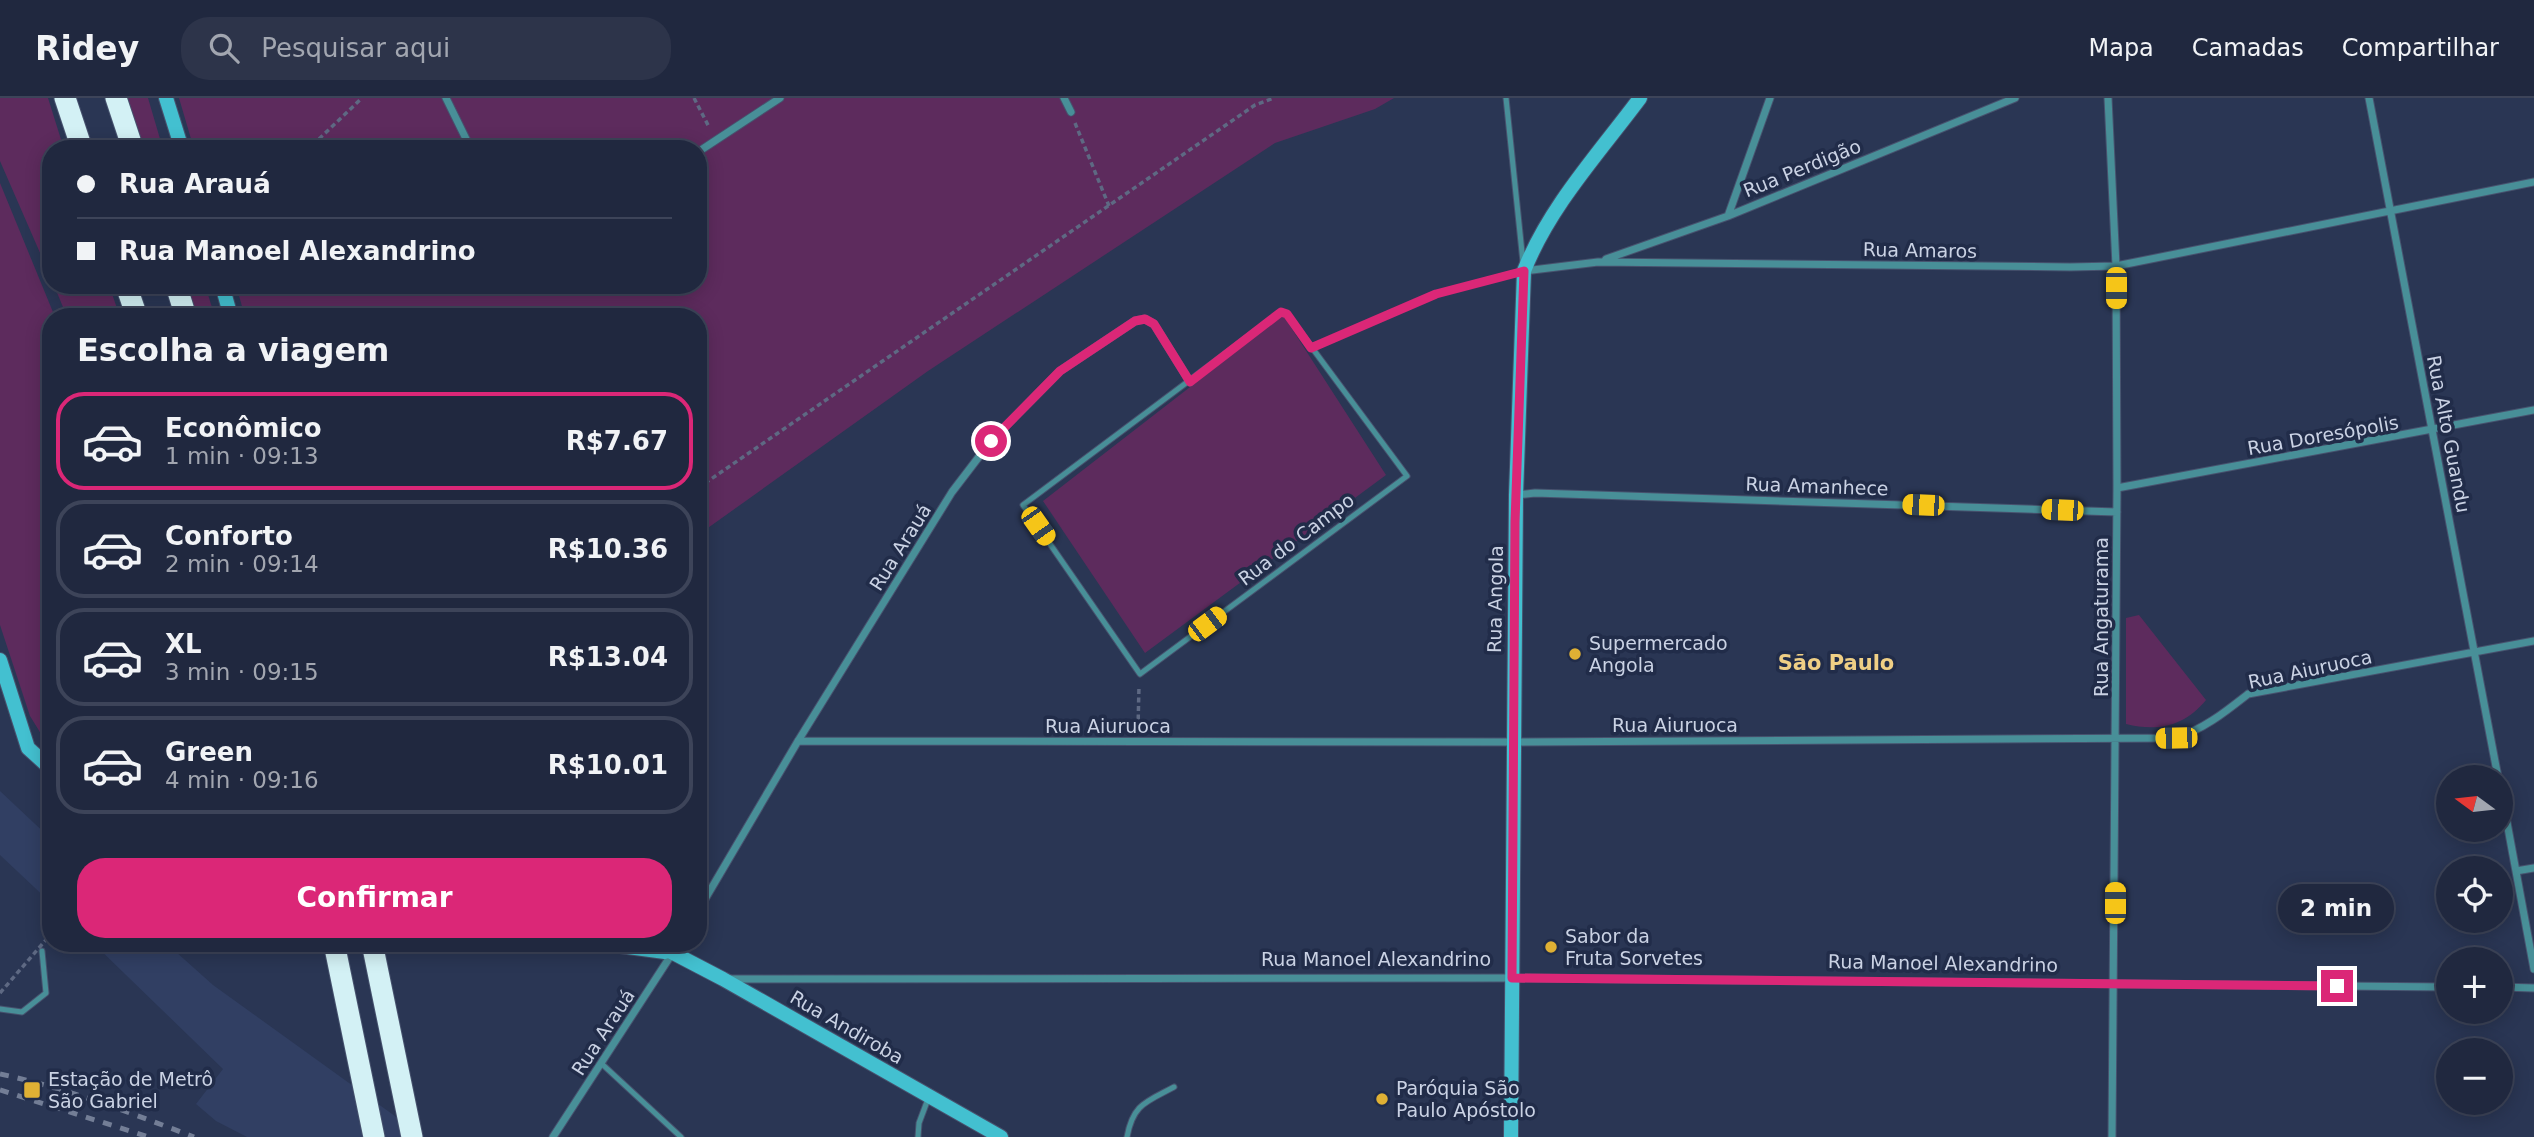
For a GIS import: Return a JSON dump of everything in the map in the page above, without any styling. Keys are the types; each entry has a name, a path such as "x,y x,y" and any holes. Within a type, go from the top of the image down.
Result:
{"highway":[{"path":"65,98 79,140"},
{"path":"117,98 130,140"},
{"path":"336,952 374,1137"},
{"path":"375,952 412,1137"}],"street":[{"path":"166,98 178,140"},
{"path":"446,98 467,140"},
{"path":"707,146 780,98"},
{"path":"1065,98 1071,111"},
{"name":"Rua Angola","path":"1511,1137 1512,742 1516,495 1524,271 1534,243 1640,98"},
{"path":"1728,216 1770,98"},
{"name":"Rua Perdigão","path":"1598,262 1728,216 2015,98"},
{"name":"Rua Angaturama","path":"2108,98 2116,266 2117,488 2112,1137"},
{"name":"Rua Alto Guandu","path":"2368,98 2496,765"},
{"name":"Rua Amaros","path":"1524,271 1598,262 2116,266 2534,181"},
{"name":"Rua Arauá","path":"707,896 798,741 952,492 991,441 1060,371 1135,321 1145,319 1154,324 1190,382"},
{"name":"Rua Doresópolis","path":"2117,488 2534,410"},
{"name":"Rua Amanhece","path":"1516,495 2117,512"},
{"name":"Rua Aiuruoca","path":"798,741 1512,742 2176,738 2192,733 2214,720 2248,694 2534,641"},
{"path":"0,660 28,748 42,761"},
{"path":"2511,842 2534,970"},
{"path":"2516,871 2534,868"},
{"name":"Rua Arauá","path":"553,1137 673,952"},
{"name":"Rua Andiroba","path":"682,952 723,979 1001,1137"},
{"name":"Rua Manoel Alexandrino","path":"723,979 1512,978 2436,987"},
{"path":"2513,987 2534,988"}],"lane":[{"path":"1506,98 1524,271"},
{"name":"Rua Amaros","path":"1311,348 1436,294 1524,271"},
{"name":"Rua do Campo","path":"1281,312 1287,314 1311,348 1407,476 1140,674 1024,505 1281,312"},
{"path":"0,1009 22,1012 46,993 42,952"},
{"path":"602,1064 681,1137"},
{"path":"1127,1137 1130,1119 1139,1105 1174,1087"},
{"path":"918,1137 919,1123 930,1096"}],"path":[{"path":"319,139 362,98"},
{"path":"694,98 716,141"},
{"path":"707,482 1255,105 1274,98"},
{"path":"1071,111 1109,206"},
{"path":"1137,741 1140,674"},
{"path":"0,993 42,944"}],"shaded area":[{"path":"0,98 48,98 61,140 42,140 42,257 0,161"},
{"path":"125,98 148,98 160,140 138,140"},
{"path":"179,98 1394,98 1375,109 1275,143 928,371 707,529 707,308 242,308 239,294 707,294 707,140 191,140"},
{"path":"0,183 42,285 42,294 46,294 51,308 42,308 42,735 30,716 0,625"},
{"path":"58,294 112,294 117,308 63,308"},
{"path":"187,294 208,294 212,308 191,308"},
{"path":"1283,315 1386,475 1145,653 1043,501"},
{"path":"2139,615 2206,700 2189,716 2170,725 2149,727 2126,724 2126,618"},
{"path":"0,791 42,831 42,895 0,855"},
{"path":"102,952 176,952 213,985 424,1137 247,1137 216,1121 196,1104 223,1069"}],"railway":[{"path":"0,1074 74,1094 194,1137"},
{"path":"0,1090 149,1137"}],"place":[{"name":"Supermercado Angola","path":"1575,654"},
{"name":"Sabor da Fruta Sorvetes","path":"1551,947"},
{"name":"Estação de Metrô São Gabriel","path":"32,1090"},
{"name":"Paróquia São Paulo Apóstolo","path":"1382,1099"}],"district":[{"name":"São Paulo","path":"1836,663"}],"route":[{"path":"991,441 1060,371 1135,321 1145,319 1154,324 1190,382 1281,312 1287,314 1311,348 1436,294 1524,271 1515,522 1512,978 2337,986"}]}
